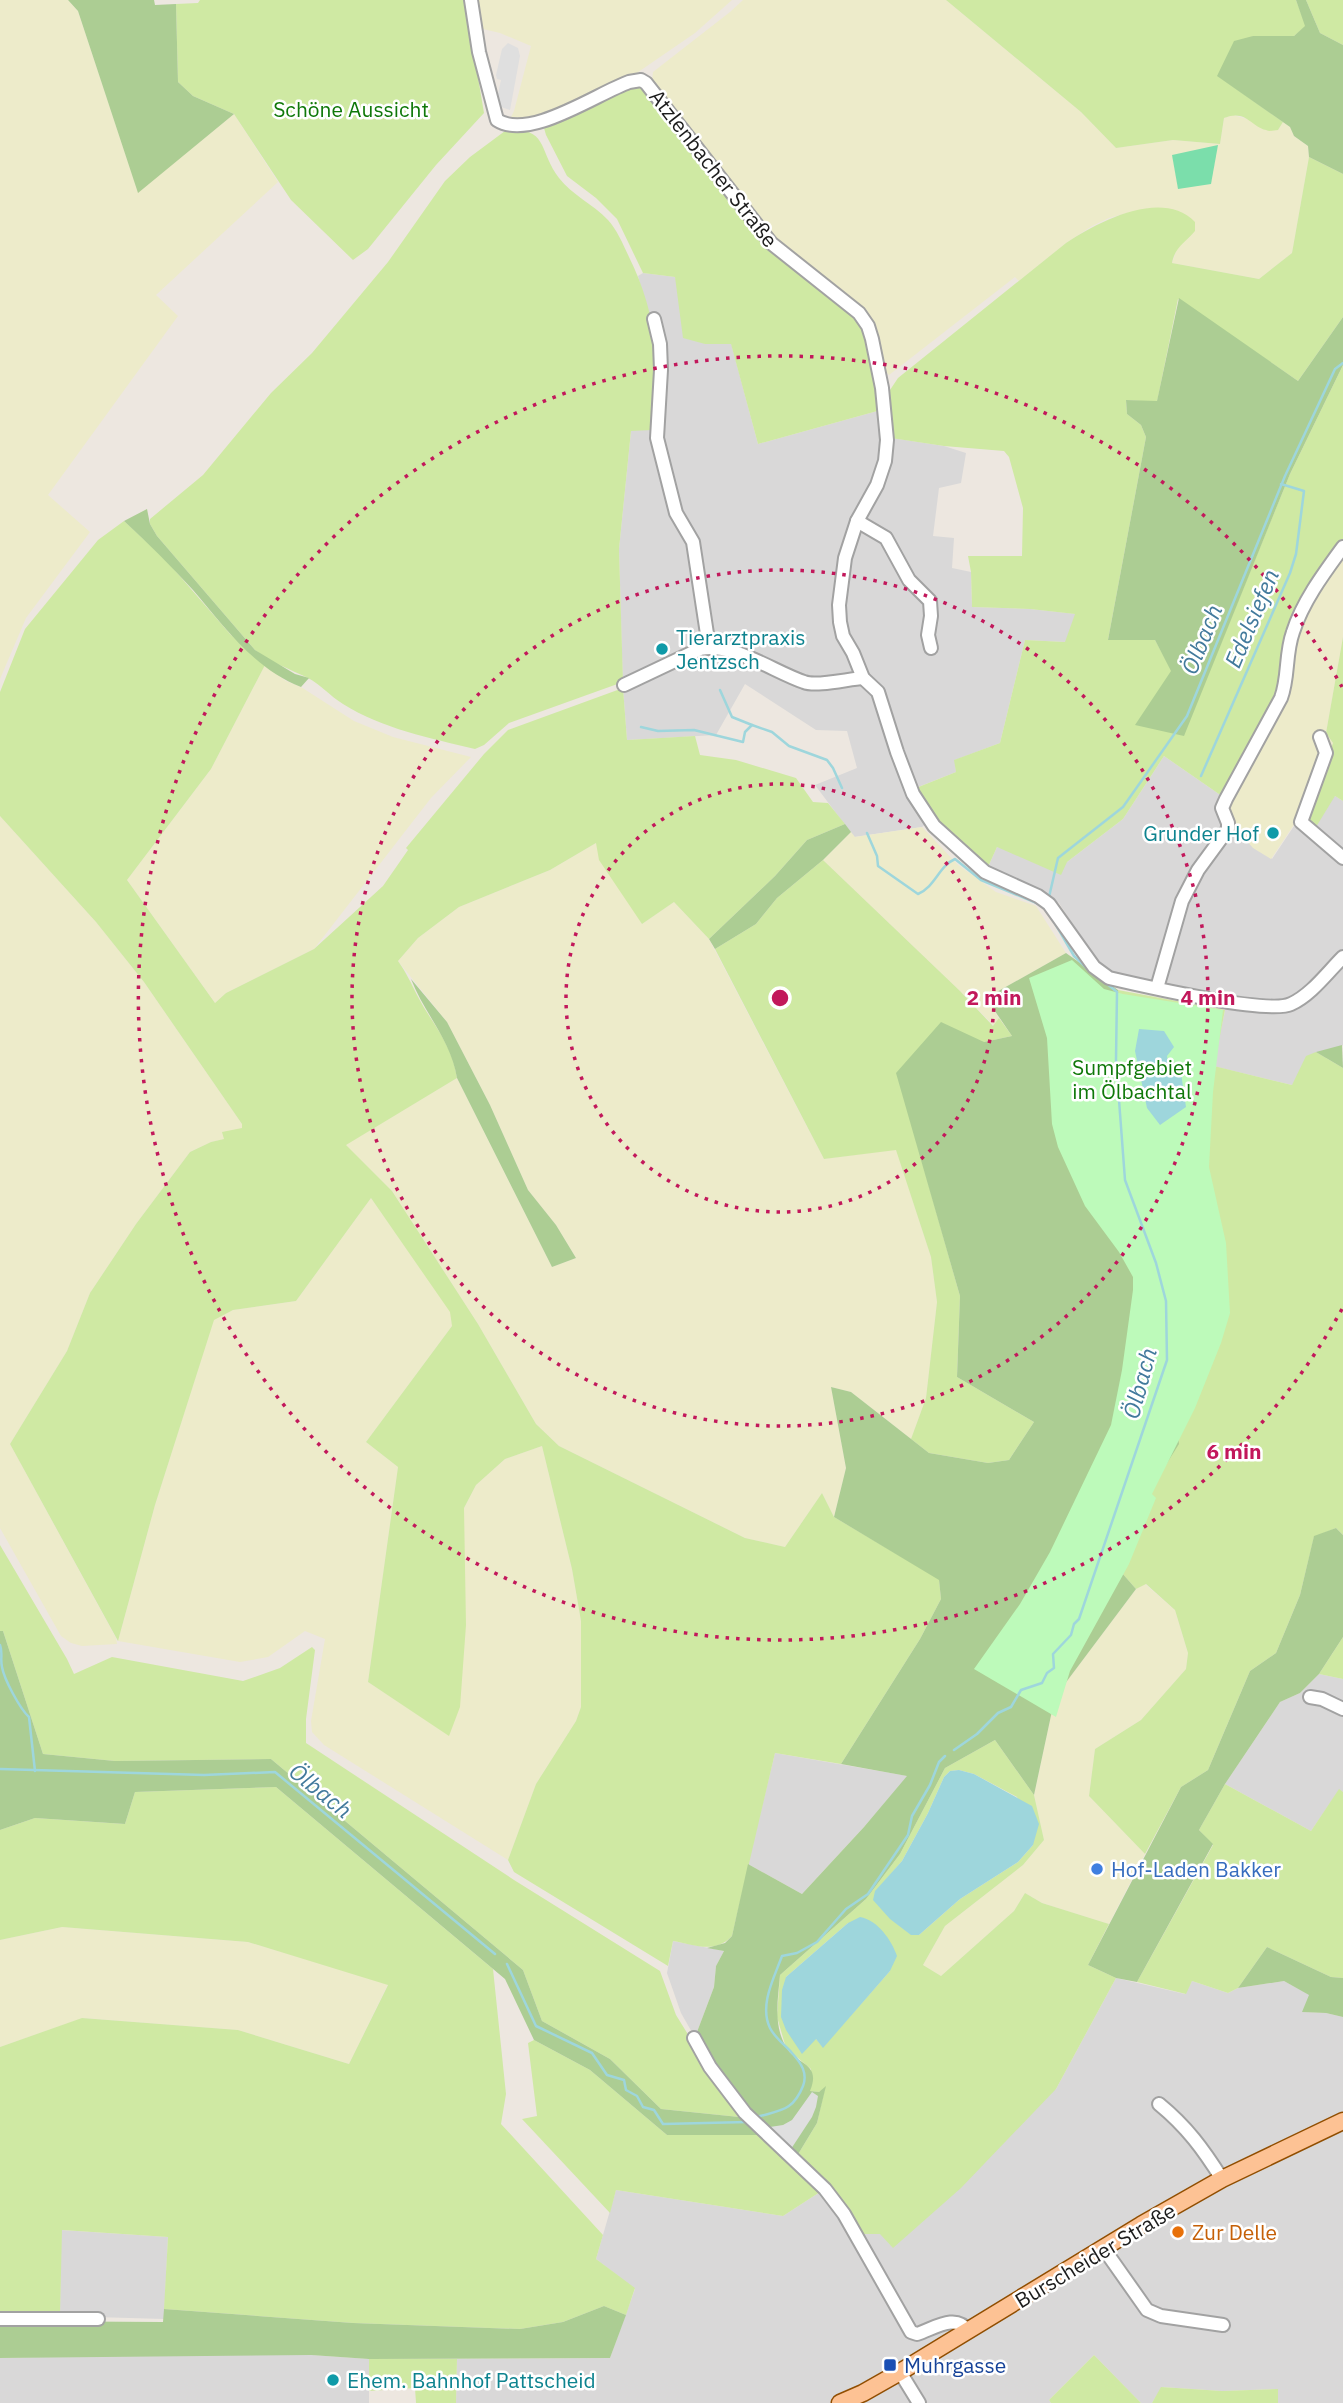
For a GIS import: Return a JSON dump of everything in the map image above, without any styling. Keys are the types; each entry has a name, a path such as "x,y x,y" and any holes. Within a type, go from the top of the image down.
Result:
{"main road":[{"name":"Burscheider Straße","path":"840,2403 900,2372 1222,2179 1343,2121"}],"street":[{"name":"Atzlenbacher Straße","path":"471,0 494,116 501,122 520,125 545,120 623,84 641,80 653,90 765,237 859,313 868,326 882,388 887,440 885,461 877,485 857,521 843,568 840,622 843,636 863,678 878,692 910,786 934,826 985,872 1038,896 1049,904 1101,975 1256,1006 1284,1007 1308,992 1343,957"},
{"path":"654,320 660,344 661,370 657,438 676,513 693,542 709,647"},
{"path":"857,521 886,538 909,580 930,601 928,635 931,648"},
{"path":"1157,988 1182,901 1198,870 1228,829 1222,808 1286,686 1292,633 1308,600 1343,547"},
{"path":"625,685 709,647 776,668 804,683 816,685 842,679 863,678"},
{"path":"1320,737 1326,753 1301,822 1343,858"},
{"path":"1310,1697 1322,1699 1343,1709"},
{"path":"694,2038 710,2067 745,2113 825,2189 845,2214 911,2332 917,2334 955,2320 963,2323 968,2331"},
{"path":"1159,2104 1198,2142 1222,2179"},
{"path":"1104,2249 1147,2310 1161,2316 1223,2325"},
{"path":"0,2319 98,2319"},
{"path":"900,2372 919,2403"}],"shaded area":[{"path":"0,0 68,0 78,11 138,192 234,114 278,182 156,295 178,316 48,495 90,532 26,618 0,679"},
{"path":"475,0 732,0 695,33 631,77 563,109 536,118 509,121 531,46 483,29 478,22"},
{"path":"743,0 946,0 1081,112 1116,148 1173,140 1220,144 1224,118 1233,115 1251,120 1266,130 1278,130 1283,122 1290,127 1294,136 1308,146 1309,157 1292,253 1259,279 1172,263 1178,246 1190,237 1127,213 1109,218 1066,243 1019,281 1015,277 889,375 773,240 652,81 653,72"},
{"path":"508,43 518,48 520,56 510,110 496,103 501,80 497,79 496,75 502,49"},
{"path":"643,273 675,277 705,344 731,343 758,444 881,410 892,438 944,446 966,453 961,483 939,488 933,536 954,538 952,568 971,572 972,607 1076,614 1066,642 1025,640 1000,743 955,760 956,772 908,791 926,824 922,827 854,837 815,785 857,768 847,731 816,730 745,684 716,735 627,740 619,549 631,431 654,339 638,276"},
{"name":"Grunder Hof","path":"1343,552 1343,637 1326,733 1333,743 1306,821 1299,817 1271,859 1253,848 1237,830 1228,812 1229,801 1290,660 1309,602"},
{"path":"265,665 286,681 301,687 354,721 393,737 471,757 431,798 314,949 226,993 215,1003 127,880 211,769"},
{"path":"1164,756 1229,801 1272,859 1300,817 1335,796 1343,801 1343,1045 1292,1085 1213,1066 1228,997 1114,977 1088,949 1059,903 988,867 997,847 1067,862 1123,819"},
{"path":"0,816 96,922 144,982 242,1124 242,1128 225,1139 190,1152 136,1224 90,1293 67,1351 10,1444 117,1644 82,1646 61,1636 0,1528"},
{"path":"922,827 958,865 996,892 1036,906 1066,953 986,998 999,1018 994,1026 823,860 851,832 855,837"},
{"path":"596,843 642,924 674,902 709,939 824,1159 896,1149 931,1257 937,1302 926,1398 911,1439 851,1392 831,1387 846,1468 834,1517 822,1493 785,1547 745,1538 559,1446 536,1424 478,1324 392,1191 345,1145 457,1078 552,1267 576,1258 556,1225 528,1190 490,1105 447,1022 398,961 418,938 459,907 550,870"},
{"path":"371,1198 451,1312 452,1326 366,1442 398,1467 368,1682 449,1735 464,1542 464,1508 476,1485 505,1459 542,1446 572,1569 581,1621 581,1707 576,1721 536,1784 508,1860 324,1745 312,1732 311,1721 325,1639 305,1631 268,1657 240,1662 118,1641 155,1505 214,1319 233,1310 296,1301"},
{"path":"1145,1584 1175,1610 1188,1653 1186,1669 1141,1720 1095,1749 1089,1796 1145,1854 1109,1924 1042,1903 1025,1893 1014,1911 941,1976 923,1965 945,1926 1023,1865 1044,1840 1034,1795 1055,1697 1136,1589"},
{"path":"1319,1674 1343,1679 1343,1792 1339,1790 1311,1831 1225,1784 1280,1702 1300,1693"},
{"path":"775,1753 908,1776 802,1894 748,1864"},
{"path":"62,1927 248,1942 388,1984 349,2064 238,2030 83,2018 0,2047 0,1940"},
{"path":"673,1941 724,1951 716,1966 714,1987 697,2032 693,2034 681,2013 667,1973"},
{"path":"1116,1978 1185,1994 1192,1981 1228,1993 1238,1988 1284,1981 1310,1995 1303,2012 1343,2017 1343,2403 1278,2403 1278,2389 1222,2391 1162,2387 1152,2403 1141,2403 1094,2355 1049,2400 1051,2403 456,2403 457,2359 610,2358 635,2289 596,2259 616,2190 783,2216 820,2192 1056,2089"},
{"path":"812,2092 818,2096 816,2107 791,2149 770,2127 792,2120"},
{"path":"61,2230 168,2237 164,2319 60,2316"},
{"path":"311,2355 369,2359 369,2403 0,2403 0,2358"}],"green space":[{"path":"68,0 154,0 155,5 176,4 178,82 193,96 234,114 138,193 78,11"},
{"name":"Schöne Aussicht","path":"200,0 465,0 484,113 436,165 368,249 353,260 291,200 234,114 193,96 178,82 176,4 198,3"},
{"path":"946,0 1296,0 1306,26 1294,36 1253,36 1218,76 1283,122 1278,130 1268,131 1243,117 1231,116 1224,118 1220,144 1173,140 1116,148 1081,112"},
{"path":"1296,0 1306,0 1320,33 1343,45 1343,174 1309,157 1308,146 1294,136 1290,127 1217,76 1234,41 1253,36 1294,36 1305,26"},
{"path":"1306,0 1343,0 1343,45 1320,33"},
{"path":"639,85 645,88 759,237 853,313 864,328 881,410 758,444 731,344 705,344 683,338 675,277 643,273 617,219 596,198 567,176 546,135 544,128 548,123 624,87"},
{"path":"519,130 536,137 559,178 602,214 617,233 647,302 655,338 656,380 652,430 631,431 619,549 623,682 509,723 484,745 475,749 407,732 358,713 312,681 261,655 157,536 150,519 203,475 271,393 312,353 388,262 445,181 470,157 505,131"},
{"path":"1218,145 1211,184 1178,189 1172,155"},
{"path":"1309,157 1343,174 1343,317 1298,381 1178,299 1157,402 1126,400 1127,414 1141,425 1146,437 1108,640 1155,640 1172,671 1183,736 1290,474 1343,365 1343,552 1296,631 1287,690 1229,801 1164,756 1123,819 1067,862 1061,875 997,847 988,867 948,831 916,788 956,772 954,760 1000,743 1025,640 1065,642 1075,614 972,607 968,556 1022,556 1023,508 1009,457 1004,451 891,438 890,390 898,378 1066,243 1095,226 1130,212 1165,208 1181,212 1195,222 1195,231 1178,249 1172,263 1259,279 1292,253"},
{"path":"1179,298 1298,381 1343,317 1343,365 1290,474 1184,736 1135,725 1171,671 1155,640 1108,640 1146,437 1141,425 1127,414 1126,400 1157,401"},
{"path":"147,509 150,524 157,536 255,650 295,674 309,678 301,687 284,679 254,658 176,572 124,521"},
{"path":"124,521 165,559 230,634 265,665 211,769 127,880 215,1003 226,993 314,949 383,886 408,850 406,848 484,754 508,730 623,688 627,740 695,736 700,755 736,760 796,778 813,802 828,803 845,824 807,840 775,876 709,939 674,902 642,924 599,860 596,843 550,870 459,907 418,938 398,961 446,1044 457,1078 346,1145 392,1191 478,1324 536,1424 559,1446 745,1538 785,1547 822,1493 834,1517 939,1579 941,1599 920,1639 841,1764 775,1753 732,1936 712,1947 673,1941 668,1966 514,1872 508,1860 536,1784 576,1721 581,1707 581,1621 572,1569 542,1446 505,1459 476,1485 464,1508 466,1625 460,1707 449,1736 368,1682 398,1467 366,1442 452,1326 450,1312 371,1198 296,1301 233,1310 214,1320 155,1505 118,1641 10,1444 67,1351 90,1293 136,1224 190,1152 224,1139 222,1132 242,1128 242,1124 144,982 96,922 0,816 0,692 25,629 98,540"},
{"path":"1343,637 1343,801 1335,796 1316,827 1306,821 1333,743 1326,733"},
{"path":"845,824 851,832 823,860 777,898 756,924 715,949 709,939 775,876 807,840"},
{"path":"823,860 993,1026 999,1018 1012,1036 984,1042 897,1073 960,1296 957,1377 1034,1422 1009,1460 988,1463 929,1453 911,1439 926,1398 937,1302 931,1257 896,1150 824,1159 715,949 756,924 777,898"},
{"path":"1066,953 1118,990 1121,1056 1155,1264 1179,1444 1108,1557 1136,1589 1055,1697 1034,1795 995,1740 945,1768 900,1854 866,1899 780,1975 777,2012 782,2039 790,2053 813,2074 810,2091 819,2092 826,2086 817,2123 797,2156 753,2120 693,2034 697,2032 714,1987 716,1966 724,1951 707,1948 725,1943 732,1936 748,1864 802,1894 907,1776 841,1764 920,1639 941,1599 939,1580 834,1517 846,1468 831,1387 851,1392 929,1453 988,1463 1009,1460 1034,1422 957,1377 960,1296 896,1073 941,1022 984,1042 1012,1036 986,998"},
{"name":"Sumpfgebiet im Ölbachtal","path":"1072,960 1104,989 1223,1010 1213,1092 1209,1167 1226,1243 1230,1313 1195,1408 1152,1494 1156,1498 1129,1564 1070,1671 1056,1717 974,1669 1020,1604 1050,1552 1111,1425 1122,1370 1133,1277 1119,1252 1085,1206 1058,1147 1052,1124 1047,1038 1029,978"},
{"path":"411,979 447,1022 490,1105 528,1190 556,1225 576,1258 552,1267 457,1078 449,1051"},
{"path":"1118,990 1225,1010 1214,1066 1292,1085 1306,1056 1316,1052 1343,1068 1343,1535 1336,1528 1314,1537 1300,1595 1276,1653 1250,1671 1208,1770 1181,1787 1145,1854 1089,1796 1095,1749 1141,1720 1186,1669 1188,1653 1175,1610 1146,1584 1136,1589 1108,1557 1120,1054"},
{"path":"1342,1045 1343,1068 1316,1052"},
{"path":"1336,1528 1343,1535 1343,1637 1319,1674 1300,1693 1280,1702 1225,1784 1199,1830 1213,1844 1137,1982 1116,1978 1088,1965 1181,1787 1208,1770 1250,1671 1276,1653 1300,1595 1314,1536"},
{"path":"0,1545 74,1674 112,1657 243,1681 280,1668 312,1647 315,1650 306,1719 306,1743 514,1880 660,1971 676,2015 739,2117 661,2109 610,2059 542,2021 523,1970 271,1759 115,1761 43,1754 3,1631 0,1631"},
{"path":"0,1631 3,1631 43,1754 115,1761 271,1759 523,1970 542,2021 610,2059 661,2109 739,2117 759,2135 667,2135 590,2070 534,2040 505,1979 276,1787 135,1792 125,1824 35,1818 0,1830"},
{"path":"1343,1637 1343,1679 1319,1674"},
{"path":"995,1740 1034,1795 1044,1840 1023,1865 945,1926 923,1965 941,1976 1014,1911 1025,1893 1042,1903 1109,1924 1088,1965 1116,1978 1056,2089 961,2188 893,2248 880,2234 862,2234 797,2156 817,2123 825,2088 819,2092 810,2091 811,2069 786,2048 777,2017 780,1975 866,1899 900,1854 945,1768","holes":["959,1770 974,1774 1017,1797 1033,1845 1018,1862 960,1899 919,1935 876,1891 902,1861 944,1777 950,1771","848,1923 890,1971 823,2047 816,2039 786,1977"]},
{"path":"1225,1784 1311,1831 1339,1789 1343,1792 1343,1978 1331,1977 1267,1947 1238,1988 1228,1993 1192,1981 1186,1994 1137,1982 1213,1845 1199,1830"},
{"path":"276,1787 493,1969 506,2094 501,2124 603,2235 596,2259 635,2288 626,2315 604,2306 563,2322 520,2329 353,2323 164,2309 168,2237 62,2230 60,2316 0,2316 0,2047 82,2018 238,2030 349,2064 388,1985 248,1942 62,1927 0,1940 0,1830 35,1818 125,1824 135,1792"},
{"path":"1267,1947 1331,1977 1343,1978 1343,2017 1302,2012 1309,1995 1284,1981 1238,1988"},
{"path":"534,2040 590,2070 667,2135 759,2135 820,2192 783,2216 616,2190 610,2213 522,2119 537,2116 528,2043"},
{"path":"604,2306 626,2315 610,2358 369,2359 311,2355 0,2358 0,2321 163,2322 164,2309 353,2323 520,2329 563,2322"},
{"path":"1094,2355 1141,2403 1051,2403 1049,2400"},
{"path":"369,2359 457,2359 456,2403 416,2403 415,2388 369,2391"},
{"path":"1161,2387 1222,2391 1278,2389 1278,2403 1152,2403"}],"water":[{"path":"1139,1029 1164,1031 1174,1047 1167,1056 1169,1070 1181,1073 1186,1107 1160,1125 1147,1108 1135,1051"},
{"path":"959,1770 974,1774 1032,1806 1039,1824 1033,1845 1018,1862 960,1899 919,1935 911,1935 890,1919 873,1900 875,1891 902,1861 944,1777 950,1771"},
{"path":"860,1917 873,1922 883,1932 897,1956 890,1971 823,2048 816,2039 802,2054 781,2017 782,1990 786,1977 848,1923"}],"waterway":[{"name":"Ölbach","path":"1049,897 1058,858 1123,807 1187,716 1285,476 1335,369 1343,363"},
{"name":"Edelsiefen","path":"1201,776 1296,554 1304,491 1281,484"},
{"path":"720,690 732,717 752,725"},
{"path":"641,727 658,731 694,730 743,742 745,732 752,725 772,732 789,746 827,760 842,788"},
{"path":"867,833 877,856 878,866 918,894 929,887 945,866 955,859 981,880 1039,904"},
{"name":"Ölbach","path":"1045,906 1074,956 1088,969"},
{"name":"Ölbach","path":"954,1750 977,1734 998,1713 1011,1707 1021,1690 1042,1683 1047,1673 1054,1668 1053,1654 1071,1635 1074,1624 1079,1619 1167,1360 1166,1301 1156,1263 1125,1180 1116,1060 1117,992 1105,982"},
{"path":"0,1645 1,1664 6,1679 29,1717 35,1771"},
{"name":"Ölbach","path":"757,2117 790,2105 799,2094 804,2081 801,2064 775,2035 767,2019 769,1992 782,1956 797,1953 817,1942 846,1909 868,1894 908,1835 912,1816 930,1785 939,1762 945,1756"},
{"name":"Ölbach","path":"0,1769 204,1775 275,1772 495,1954"},
{"name":"Ölbach","path":"507,1964 536,2026 592,2053 607,2075 624,2080 626,2090 637,2096 643,2107 654,2110 663,2124 747,2122"}],"place":[{"name":"Tierarztpraxis Jentzsch","path":"662,649"},
{"name":"Grunder Hof","path":"1273,833"},
{"name":"Hof-Laden Bakker","path":"1097,1869"},
{"name":"Zur Delle","path":"1178,2232"},
{"name":"Muhrgasse","path":"890,2365"},
{"name":"Ehem. Bahnhof Pattscheid","path":"333,2380"}]}
